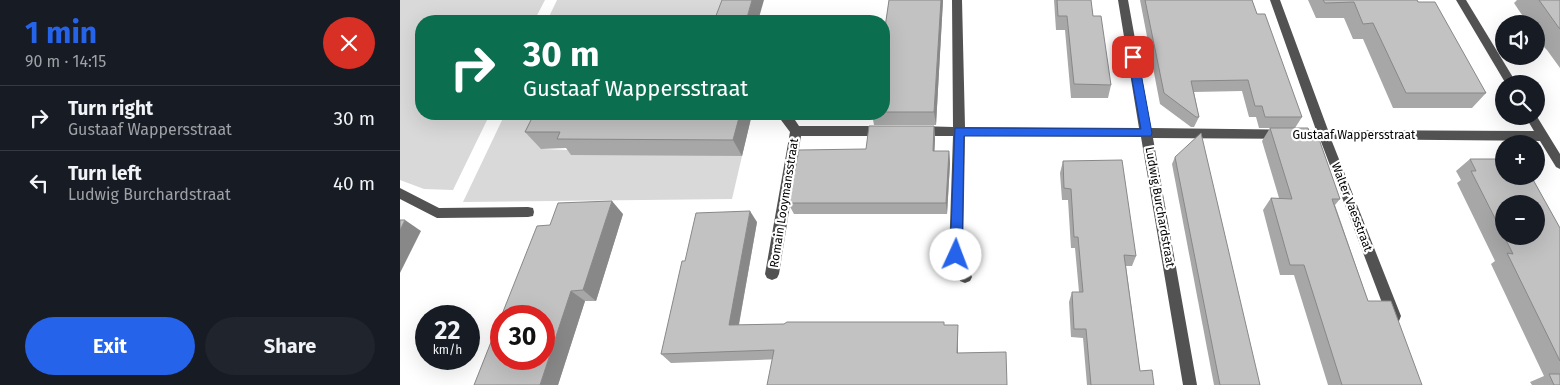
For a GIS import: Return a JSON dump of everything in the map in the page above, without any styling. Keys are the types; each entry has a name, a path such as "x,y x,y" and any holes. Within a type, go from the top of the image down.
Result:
{"street":[{"path":"957,0 959,131 956,255 965,277"},
{"name":"Ludwig Burchardstraat","path":"1123,0 1190,385"},
{"name":"Walter Vaesstraat","path":"1275,0 1324,135 1400,330"},
{"path":"1461,0 1507,75"},
{"path":"787,120 796,131"},
{"name":"Gustaaf Wappersstraat","path":"796,131 1495,136"},
{"name":"Romain Looymansstraat","path":"772,274 796,131"},
{"path":"1545,139 1560,164"},
{"path":"400,193 438,212 449,214 528,212"}],"shaded area":[{"path":"400,0 545,0 537,15 415,15 415,120 487,120 453,190 424,189 400,180"},
{"path":"557,0 735,0 730,15 550,15"},
{"path":"502,120 554,120 541,149 742,156 732,199 463,202"}],"building":[{"path":"722,0 752,0 748,15 716,15"},
{"path":"889,0 941,0 934,112 890,112 890,15 887,15"},
{"path":"1057,0 1091,0 1093,16 1101,16 1111,85 1074,84 1067,16 1058,16"},
{"path":"1145,0 1252,0 1257,14 1265,14 1302,117 1265,117 1262,106 1255,106 1248,80 1191,81 1199,117 1196,117 1164,93"},
{"path":"1323,0 1417,0 1418,2 1435,2 1486,93 1406,93 1373,23 1363,24 1354,2 1325,3"},
{"path":"1539,0 1560,0 1560,29 1559,28"},
{"path":"531,120 738,120 733,140 557,139 560,132 525,132"},
{"path":"869,126 934,126 933,151 949,151 946,203 788,203 799,150 866,149"},
{"path":"1270,128 1308,128 1312,140 1319,139 1340,199 1332,199 1368,301 1391,301 1422,385 1342,385 1304,265 1290,265 1271,198 1292,199"},
{"path":"1201,133 1260,385 1220,385 1175,157"},
{"path":"1470,159 1495,159 1495,185 1536,185 1542,195 1495,195 1495,218 1471,171 1476,171"},
{"path":"1122,160 1136,256 1124,255 1140,371 1152,370 1154,385 1091,385 1086,329 1074,329 1072,292 1083,292 1078,237 1074,237 1071,189 1064,188 1063,161"},
{"path":"612,201 583,290 571,291 555,340 555,305 505,305 537,226 550,225 558,203"},
{"path":"1545,201 1560,228 1560,361 1507,253 1513,254 1508,245 1545,245"},
{"path":"750,211 729,325 784,324 787,322 944,322 944,325 958,325 957,353 1006,352 1007,385 767,385 774,350 661,354 682,261 685,261 696,213"},
{"path":"400,220 405,220 400,230"},
{"path":"490,345 490,370 545,370 540,385 474,385"},
{"path":"1549,374 1560,374 1560,385 1554,385"}],"route":[{"path":"956,255 959,131 1147,133 1133,57"}]}
